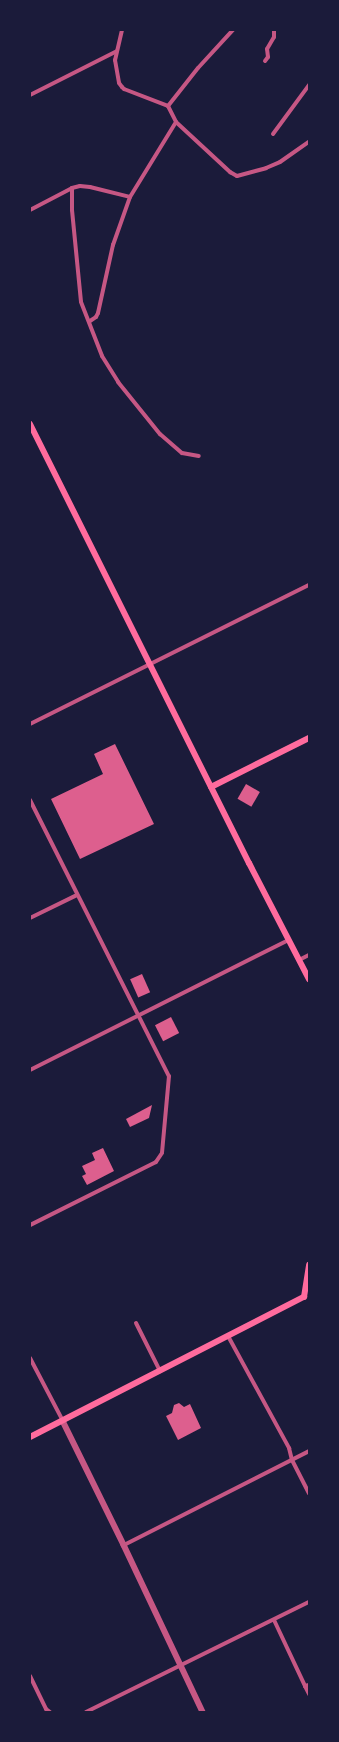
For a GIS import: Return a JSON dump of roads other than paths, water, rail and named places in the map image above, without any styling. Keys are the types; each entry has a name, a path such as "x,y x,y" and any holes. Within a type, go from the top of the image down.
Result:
{"main road":[{"path":"30,424 211,787 309,979"},
{"path":"211,787 309,738"},
{"path":"30,1437 228,1336 307,1298 309,1264"}],"street":[{"path":"122,30 115,65 124,90 168,106 176,122 230,172 237,176 259,170 280,162 309,142"},
{"path":"168,106 198,68 233,30"},
{"path":"265,61 268,57 267,49 274,37 274,30"},
{"path":"30,96 117,51"},
{"path":"273,134 309,85"},
{"path":"90,321 96,317 98,313 113,245 130,197 176,122"},
{"path":"30,210 72,188 80,186 130,197"},
{"path":"72,188 72,210 81,302 90,321 102,356 118,382 160,434 182,453 199,456"},
{"path":"30,724 309,584"},
{"path":"30,800 169,1076 164,1142 160,1158 156,1162 30,1225"},
{"path":"30,918 77,895"},
{"path":"30,1070 289,940"},
{"path":"299,960 309,955"},
{"path":"136,1323 160,1371"},
{"path":"228,1336 289,1448 292,1460 309,1493"},
{"path":"30,1358 124,1545 203,1712"},
{"path":"124,1545 309,1451"},
{"path":"86,1712 309,1602"},
{"path":"274,1620 307,1685 309,1694"},
{"path":"30,1676 48,1710"}]}
